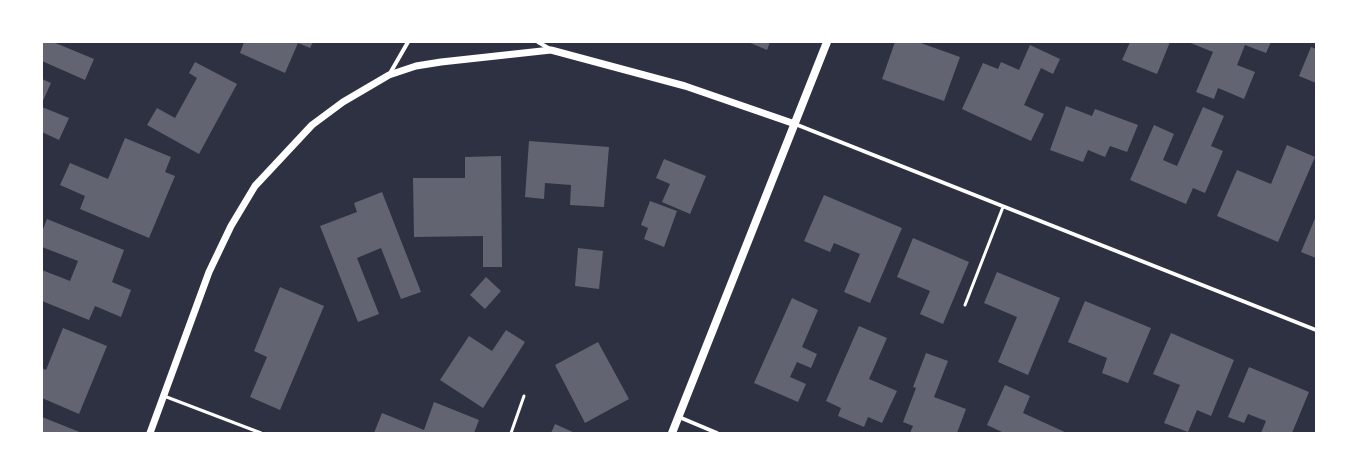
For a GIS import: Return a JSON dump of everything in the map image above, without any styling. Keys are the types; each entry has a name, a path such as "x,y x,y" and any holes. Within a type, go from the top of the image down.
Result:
{"main road":[{"path":"672,433 827,42"}],"street":[{"path":"389,75 408,42"},
{"path":"538,42 551,50 685,86 795,124 1316,330"},
{"path":"150,433 209,272 230,226 255,186 312,125 343,102 389,75 416,66 551,50"},
{"path":"679,417 717,433"}],"lane":[{"path":"965,305 1003,207"},
{"path":"164,396 261,433"},
{"path":"511,433 524,396"}],"building":[{"path":"42,42 53,42 94,59 85,80 42,61"},
{"path":"244,42 313,42 310,48 298,43 285,73 240,53"},
{"path":"748,42 770,42 767,50"},
{"path":"895,42 918,42 960,57 944,101 882,79"},
{"path":"1130,42 1170,42 1157,74 1122,60"},
{"path":"1188,42 1271,42 1266,53 1245,45 1237,65 1255,72 1244,99 1218,88 1214,99 1196,92 1213,52"},
{"path":"1030,45 1060,59 1053,74 1041,68 1024,105 1044,114 1031,141 962,109 983,63 998,69 1001,62 1019,70"},
{"path":"1311,47 1316,49 1316,83 1299,76"},
{"path":"195,62 237,84 199,154 147,125 157,108 175,118 197,78 189,73"},
{"path":"42,79 51,83 42,103"},
{"path":"1066,106 1092,116 1095,109 1138,125 1127,152 1110,146 1105,157 1088,150 1083,162 1050,150"},
{"path":"42,107 69,118 59,140 42,132"},
{"path":"1203,107 1224,116 1211,146 1223,151 1205,193 1193,188 1186,204 1130,180 1154,125 1174,134 1163,160 1177,166"},
{"path":"125,138 171,157 165,172 175,176 149,238 80,209 85,196 60,185 70,163 108,179"},
{"path":"529,141 609,147 604,207 570,205 571,185 545,183 544,199 525,197"},
{"path":"1287,145 1315,157 1278,242 1217,216 1237,170 1271,184"},
{"path":"501,156 502,267 483,267 483,236 414,237 413,178 465,178 465,157"},
{"path":"664,159 706,176 690,214 662,202 670,184 656,178"},
{"path":"382,192 421,292 401,299 381,248 357,258 379,314 358,322 320,226 357,212 354,203"},
{"path":"824,195 902,228 870,303 844,292 860,254 834,243 830,252 804,241"},
{"path":"650,201 677,211 664,247 644,239 648,228 641,225"},
{"path":"1316,216 1316,258 1301,252"},
{"path":"47,219 124,250 112,282 131,290 121,317 95,306 89,320 42,301 42,270 70,281 78,261 42,247 42,232"},
{"path":"913,238 969,262 943,324 920,314 930,291 897,277"},
{"path":"578,248 603,251 599,289 575,286"},
{"path":"997,272 1060,298 1028,375 998,362 1017,317 984,303"},
{"path":"486,277 501,291 485,309 470,295"},
{"path":"280,287 324,306 280,410 250,397 267,357 254,351"},
{"path":"792,298 818,310 802,347 817,354 811,368 797,362 790,377 806,384 798,402 754,383"},
{"path":"1085,301 1151,328 1128,383 1102,373 1107,358 1068,342"},
{"path":"859,326 887,338 869,379 897,391 882,423 868,417 864,427 838,416 841,408 826,401"},
{"path":"63,328 107,346 79,414 42,398 42,368 46,370"},
{"path":"506,330 525,342 483,408 440,380 469,336 492,351"},
{"path":"1171,333 1234,360 1211,416 1197,410 1188,432 1164,423 1180,385 1153,374"},
{"path":"598,342 629,399 585,423 555,365"},
{"path":"926,353 948,361 934,397 966,409 957,433 910,433 913,426 903,422 916,388 913,387"},
{"path":"1249,367 1309,392 1292,433 1261,433 1266,421 1248,414 1244,423 1228,417"},
{"path":"1005,385 1030,396 1023,413 1067,433 1004,433 987,425"},
{"path":"434,402 479,420 474,433 374,433 382,413 424,430"},
{"path":"42,417 82,433 42,433"},
{"path":"555,424 575,433 551,433"}]}
